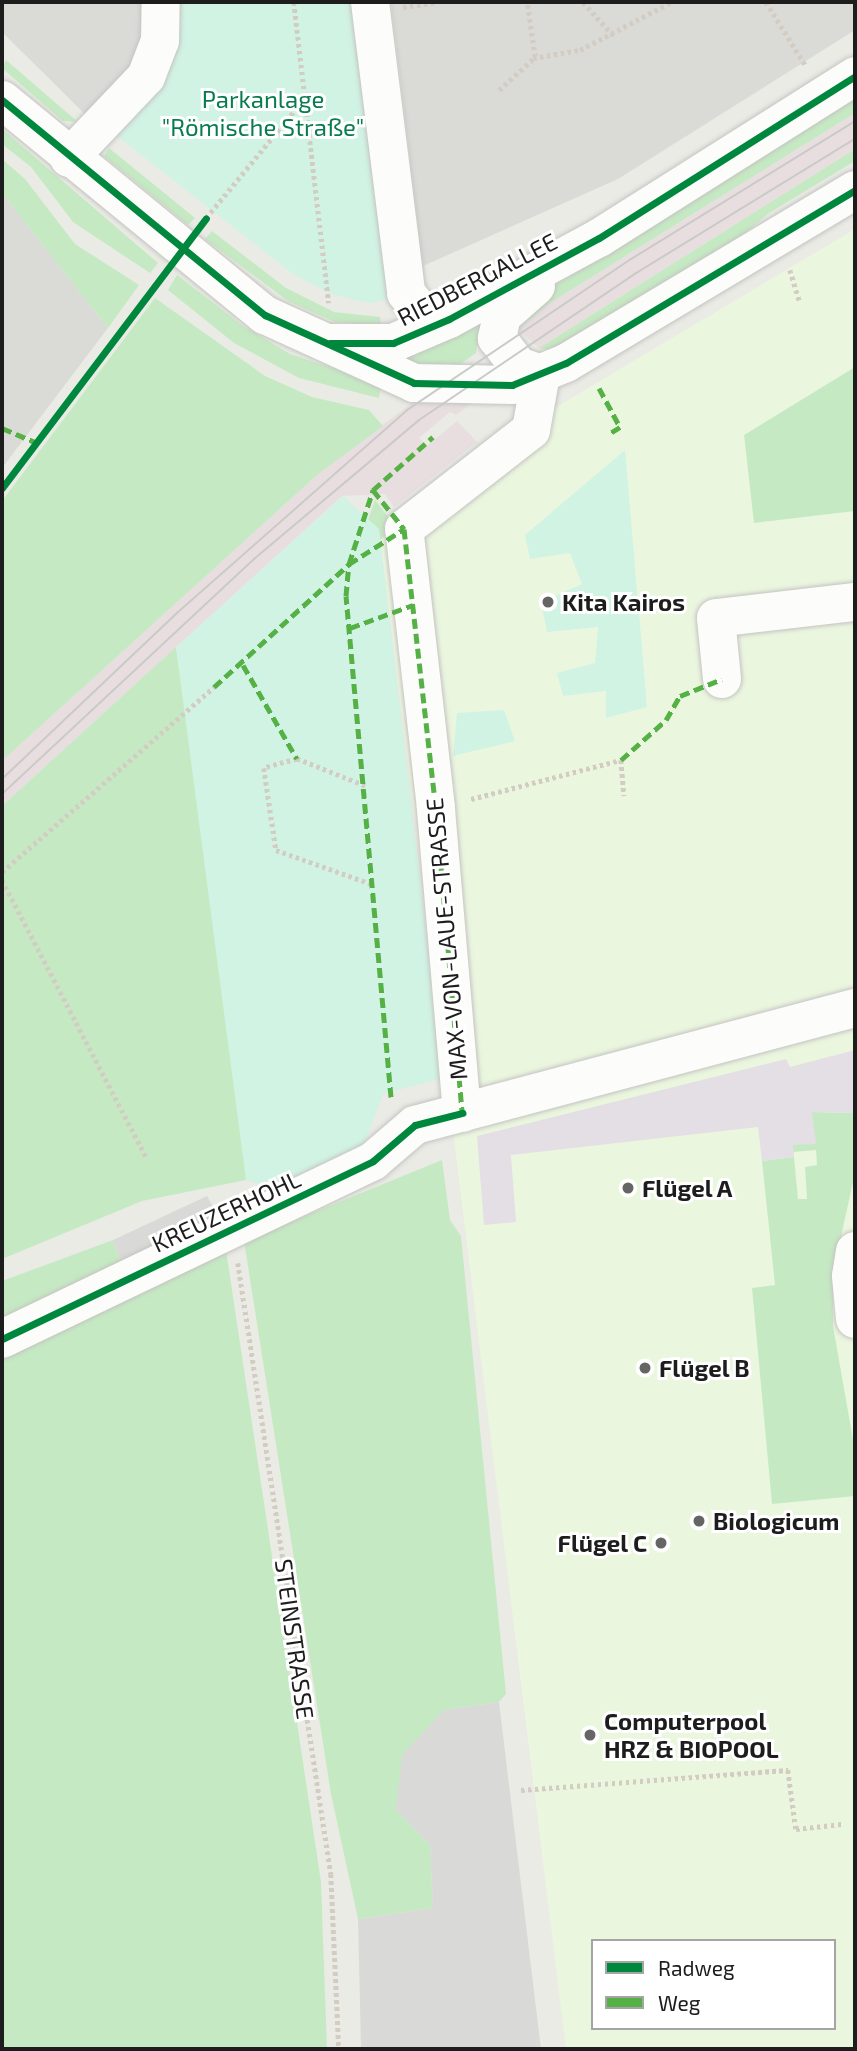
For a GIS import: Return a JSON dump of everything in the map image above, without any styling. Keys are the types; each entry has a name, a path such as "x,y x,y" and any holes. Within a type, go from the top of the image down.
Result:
{"street":[{"path":"69,158 146,77 159,41 161,2"},
{"path":"370,2 406,293 423,314 449,319"},
{"name":"RIEDBERGALLEE","path":"323,343 393,343 449,319 569,254 855,76"},
{"path":"2,100 69,158 265,315 414,383 512,385 541,374 593,350 855,190"},
{"name":"RIEDBERGALLEE","path":"541,374 518,366 501,348 497,338 502,316 569,254"},
{"name":"MAX-VON-LAUE-STRASSE","path":"541,374 531,430 404,528 436,808 461,1113 855,1008"},
{"path":"722,679 716,618 855,603"},
{"name":"KREUZERHOHL","path":"2,1339 373,1161 415,1125 461,1113"},
{"path":"855,1251 852,1276 855,1319"}],"path":[{"path":"294,2 328,303"},
{"path":"527,2 533,58"},
{"path":"583,2 613,35"},
{"path":"499,90 533,58 580,50 613,35 671,2"},
{"path":"766,2 806,66"},
{"path":"206,218 305,97"},
{"path":"790,270 800,302"},
{"path":"2,872 214,687"},
{"path":"365,786 298,759 264,768 276,850 372,884"},
{"path":"436,808 621,760 624,796"},
{"path":"2,880 147,1158"},
{"path":"521,1790 788,1770 796,1829 842,1824"}],"shaded area":[{"path":"2,2 161,2 100,129 2,32"},
{"path":"391,2 855,2 855,30 618,179 423,266"},
{"path":"855,113 855,149 539,348 518,329 550,303"},
{"path":"2,193 108,328 2,468"},
{"path":"855,229 855,2049 566,2049 379,529 538,418"},
{"path":"426,392 473,403 456,415 450,412 419,438 427,446 457,421 477,442 394,507 385,494 342,496 2,806 2,761 317,475"},
{"path":"855,1050 855,1113 812,1112 816,1144 793,1145 794,1157 762,1161 758,1127 511,1155 516,1222 484,1225 477,1136 786,1059 790,1067"},
{"path":"207,1196 222,1223 121,1262 113,1240"},
{"path":"499,1702 541,2049 361,2049 358,1919 433,1908 430,1845 396,1810 402,1755 444,1710"}],"green space":[{"name":"Parkanlage \"Römische Straße\"","path":"177,2 356,2 395,298 369,303 331,294 293,274 117,136 157,85"},
{"path":"6,60 78,122 63,121 2,68"},
{"path":"855,89 855,113 550,303 518,329 519,314 536,296 652,227"},
{"path":"2,129 158,263 150,273 73,222 31,167 2,144"},
{"path":"109,148 195,218 188,225 104,156"},
{"path":"855,149 855,161 769,213 713,260 556,351 539,348"},
{"path":"2,159 25,179 75,244 139,285 108,328 2,193"},
{"path":"212,231 286,288 334,312 380,317 381,326 335,322 288,301 205,239"},
{"path":"177,275 243,326 290,354 381,384 379,398 299,378 234,343 168,290"},
{"path":"155,298 265,376 312,397 369,410 383,426 317,475 2,761 2,501"},
{"path":"482,313 476,353 449,372 409,363 408,351"},
{"path":"855,367 855,511 754,523 744,435"},
{"path":"625,450 647,707 606,718 606,691 563,696 557,673 595,663 598,627 547,632 541,602 582,584 570,553 530,559 525,535"},
{"path":"343,496 379,529 443,1078 383,1094 359,1157 278,1189 246,1180 176,647"},
{"path":"375,500 397,528 366,549 360,543"},
{"path":"176,647 191,753 278,1189 246,1180 142,1201 2,1259 2,806"},
{"path":"504,710 515,741 453,756 457,713"},
{"path":"811,1112 855,1113 855,1173 833,1273 833,1326 855,1451 855,1496 772,1504 752,1288 775,1285 762,1161 794,1157 798,1199 807,1199 805,1167 817,1165 816,1150 793,1152 793,1145"},
{"path":"442,1160 450,1220 461,1236 506,1694 499,1702 444,1710 396,1810 430,1845 433,1908 358,1919 331,1794 244,1241"},
{"path":"113,1240 121,1262 2,1317 2,1281"},
{"path":"226,1250 321,1882 327,2049 2,2049 2,1352"}],"tram line":[{"path":"2,779 178,612 407,410 631,259 855,121"},
{"path":"2,794 254,559 419,420 636,273 855,139"}],"marked path":[{"path":"599,388 620,427 609,434"},
{"path":"2,428 37,443"},
{"path":"391,1097 346,596 349,564 373,490 433,437"},
{"path":"373,490 404,529"},
{"path":"404,529 436,808 462,1113"},
{"path":"214,687 349,564 404,529"},
{"path":"350,628 413,605"},
{"path":"243,665 297,759"},
{"path":"621,760 666,720 680,696 722,679"}],"cycle path":[{"path":"330,343 393,343 449,319 599,238 855,76"},
{"path":"2,100 265,315 414,383 512,385 566,363 855,190"},
{"path":"2,488 206,218"},
{"path":"2,1339 373,1161 415,1125 462,1113"}],"place":[{"name":"Kita Kairos","path":"548,602"},
{"name":"Flügel A","path":"628,1188"},
{"name":"Flügel B","path":"645,1368"},
{"name":"Biologicum","path":"699,1521"},
{"name":"Flügel C","path":"661,1543"},
{"name":"Computerpool HRZ & BIOPOOL","path":"590,1735"}]}
